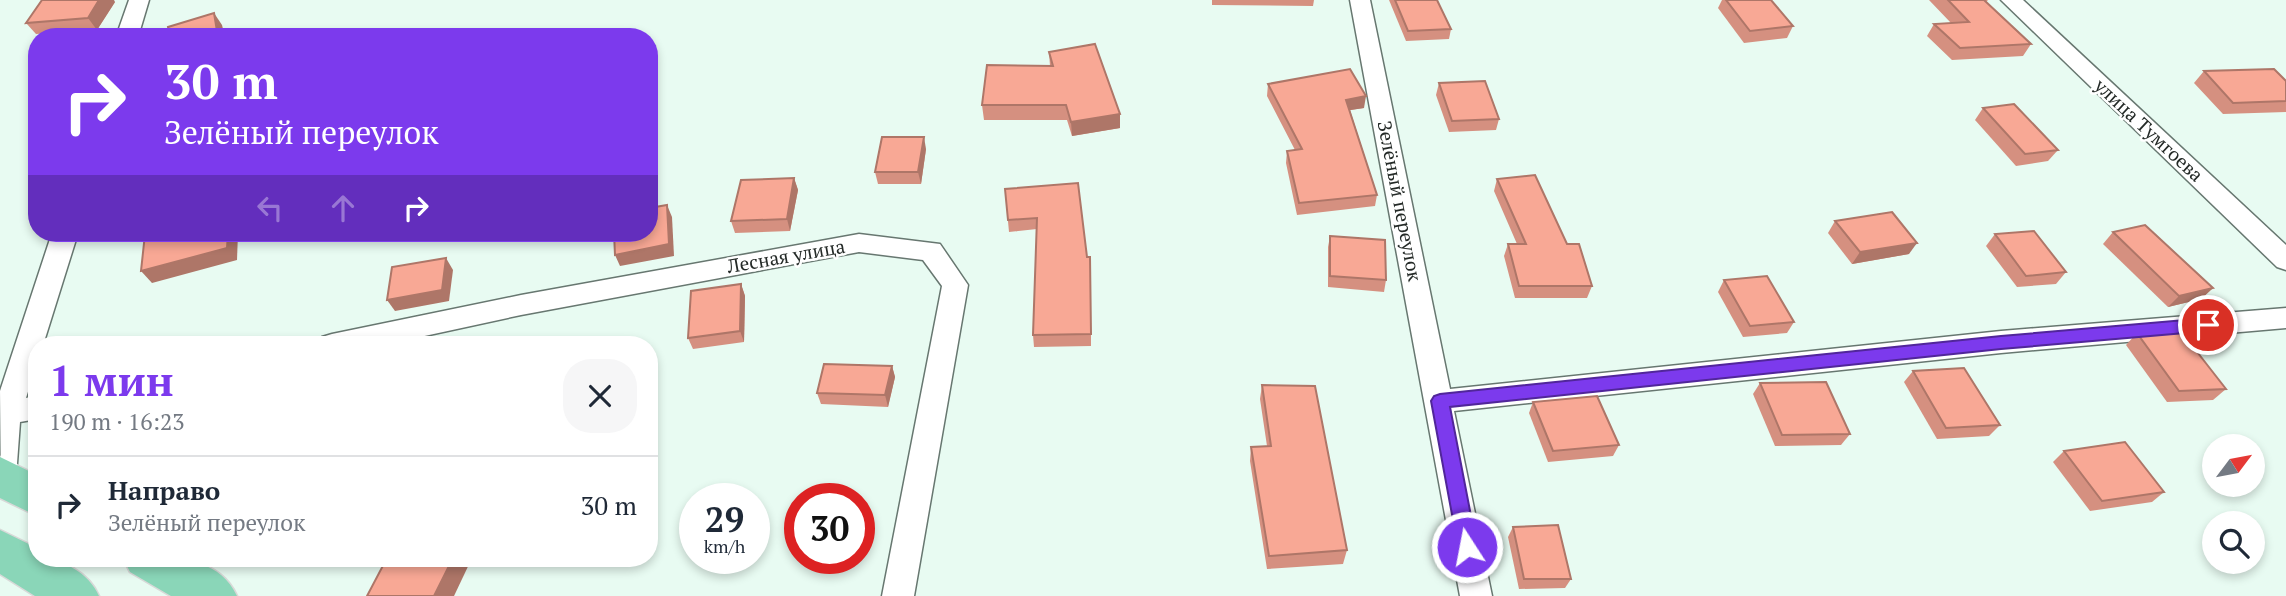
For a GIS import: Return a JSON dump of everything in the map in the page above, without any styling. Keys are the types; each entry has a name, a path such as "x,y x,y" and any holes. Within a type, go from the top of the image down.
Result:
{"highway":[{"path":"0,550 28,567"},
{"path":"28,567 76,596"},
{"path":"162,567 214,596"}],"street":[{"path":"130,28 139,0"},
{"name":"Зелёный переулок","path":"1360,0 1476,596"},
{"name":"улица Тумгоева","path":"2011,0 2286,260"},
{"path":"32,336 62,242"},
{"name":"Лесная улица","path":"374,336 520,305 859,243 931,251 955,285 898,596"},
{"path":"1440,401 2001,342 2286,318"},
{"path":"13,483 7,413 28,348"},
{"path":"7,413 28,409"}],"building":[{"path":"42,0 99,0 88,18 26,23"},
{"path":"1395,0 1437,0 1451,29 1408,31"},
{"path":"1726,0 1771,0 1793,26 1750,31"},
{"path":"1948,0 1984,0 2031,44 1960,48 1934,24 1969,22"},
{"path":"214,13 216,28 168,28"},
{"path":"1095,44 1120,114 1071,122 1066,105 982,105 987,65 1053,66 1049,52"},
{"path":"1350,69 1366,96 1346,100 1377,195 1299,203 1287,151 1302,149 1268,84"},
{"path":"2274,69 2286,81 2286,101 2233,103 2204,71"},
{"path":"1485,81 1499,119 1452,121 1439,83"},
{"path":"2014,104 2058,150 2025,154 1983,108"},
{"path":"882,137 924,137 918,172 875,172"},
{"path":"1535,175 1567,244 1579,244 1592,286 1519,286 1508,244 1526,244 1497,179"},
{"path":"794,178 787,219 731,221 741,180"},
{"path":"1078,183 1087,257 1090,257 1091,334 1033,335 1037,218 1008,220 1005,189"},
{"path":"667,205 669,244 615,255 614,242 658,242 658,206"},
{"path":"1892,212 1917,243 1860,252 1835,221"},
{"path":"2145,225 2213,288 2179,296 2113,232"},
{"path":"2034,231 2066,272 2026,276 1995,234"},
{"path":"1330,236 1385,240 1386,280 1330,276"},
{"path":"144,242 227,242 227,248 141,271"},
{"path":"446,258 442,290 387,300 392,267"},
{"path":"1767,276 1794,322 1750,326 1724,280"},
{"path":"741,284 740,331 688,338 691,291"},
{"path":"2180,330 2226,389 2179,391 2137,333"},
{"path":"824,364 892,366 885,395 817,393"},
{"path":"1964,368 2000,425 1946,428 1913,371"},
{"path":"1826,382 1850,434 1782,435 1760,383"},
{"path":"1262,385 1315,386 1347,550 1269,556 1251,447 1271,446"},
{"path":"1597,396 1619,445 1553,451 1533,402"},
{"path":"2125,442 2164,492 2102,501 2064,451"},
{"path":"1558,525 1571,579 1524,579 1513,527"},
{"path":"382,567 448,567 434,596 367,596"}],"route":[{"path":"1467,547 1440,401 2001,342 2208,325"}]}
